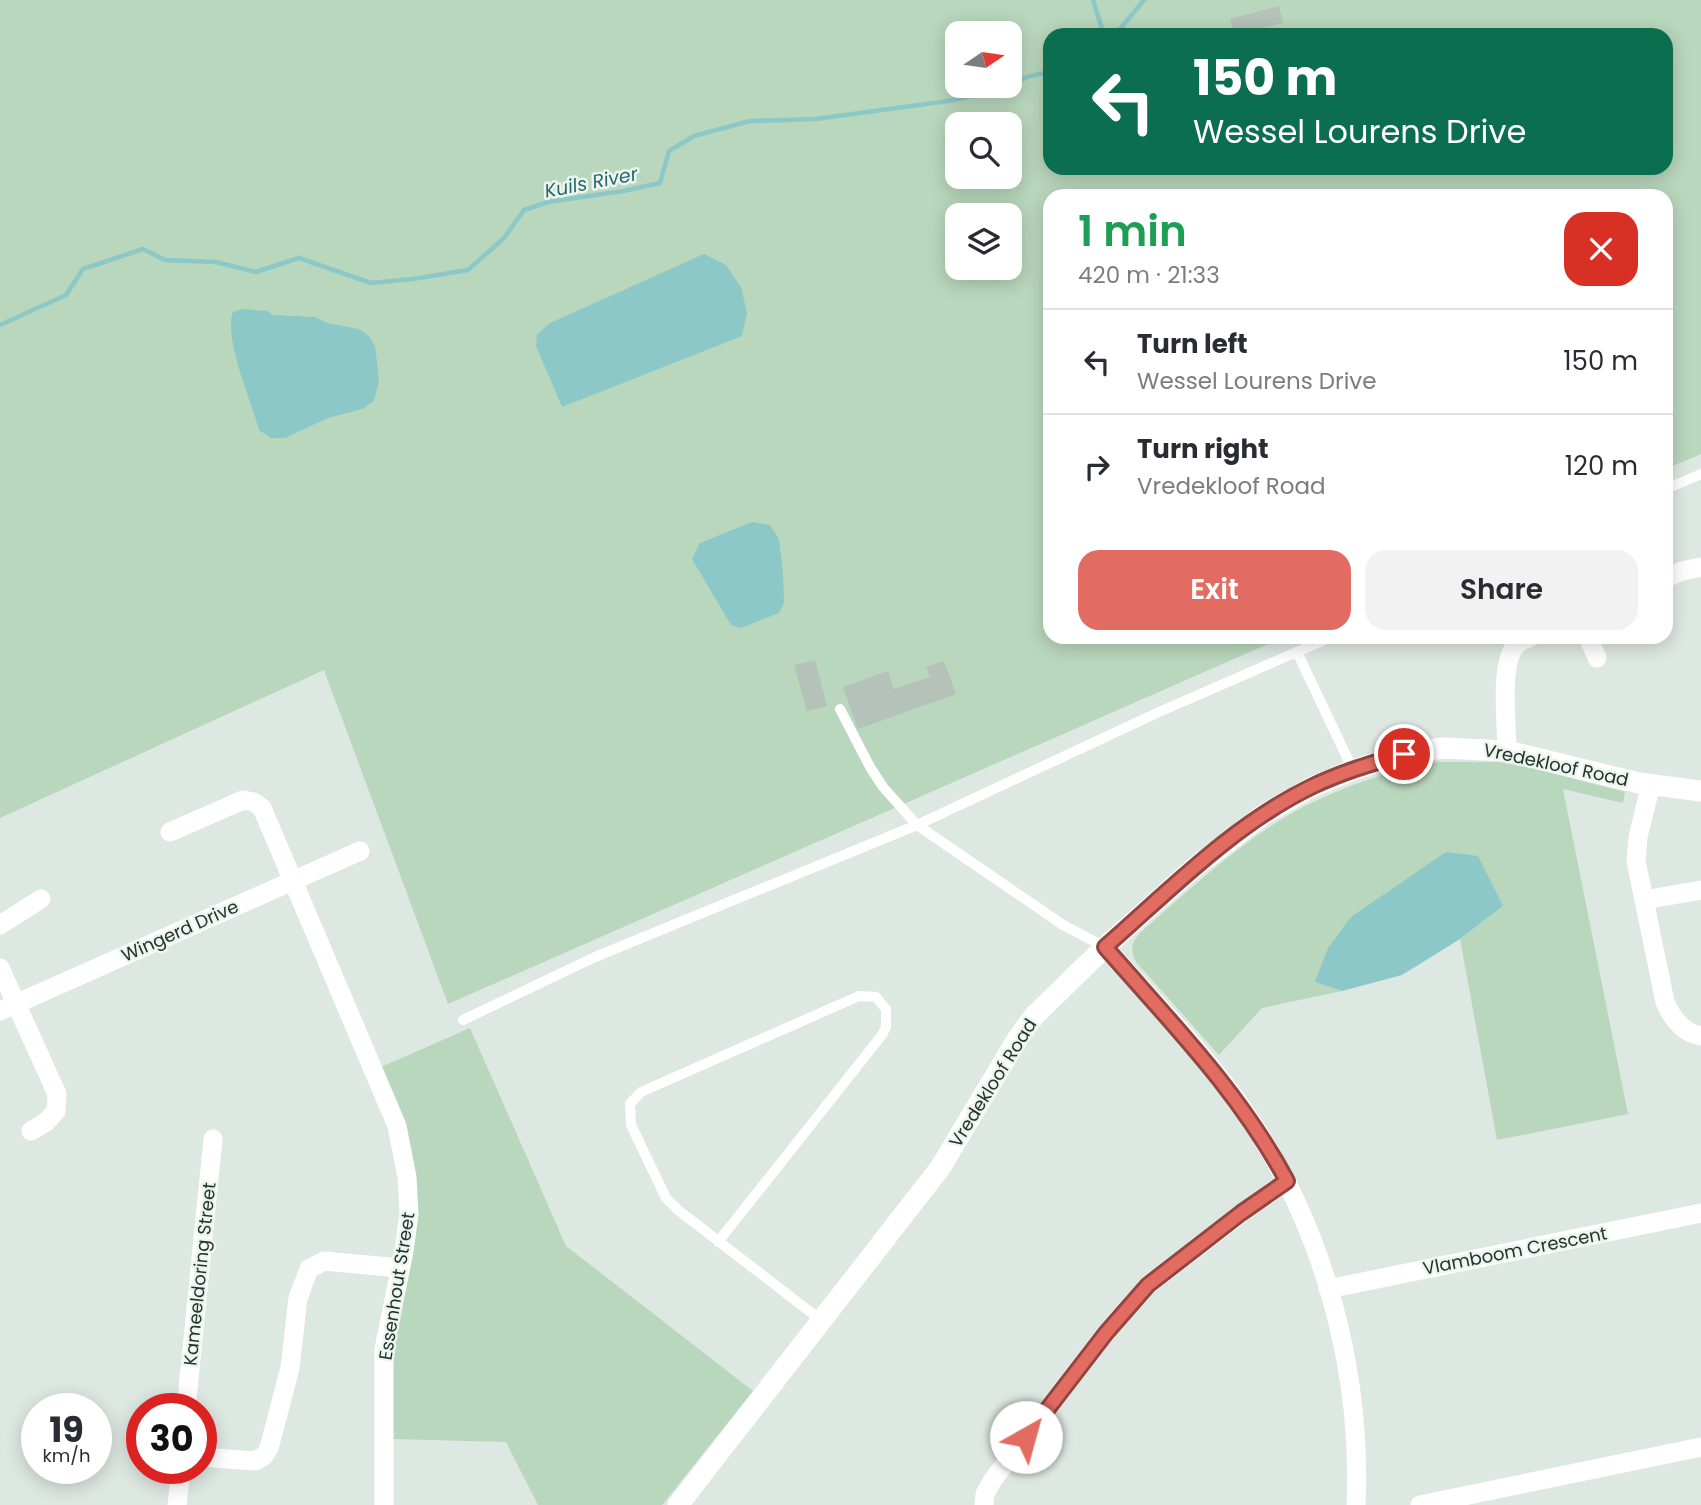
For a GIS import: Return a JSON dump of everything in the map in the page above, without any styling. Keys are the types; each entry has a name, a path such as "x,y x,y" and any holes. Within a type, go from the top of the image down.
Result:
{"street":[{"path":"1673,575 1701,567"},
{"path":"1507,751 1506,669 1519,644"},
{"path":"1591,644 1597,659"},
{"name":"Vredekloof Road","path":"678,1505 940,1167 1018,1038 1035,1015 1105,947 1195,867 1263,815 1312,787 1353,770 1404,754 1431,749 1507,751 1651,784 1695,788"},
{"path":"1651,784 1636,849 1636,861 1665,1002 1681,1026 1688,1032 1701,1036"},
{"name":"Essenhout Street","path":"170,832 237,801 254,802 265,812 397,1126 406,1166 409,1205 407,1233 384,1349 384,1505"},
{"name":"Wingerd Drive","path":"8,1007 360,851"},
{"path":"1644,900 1701,890"},
{"path":"0,925 41,899"},
{"path":"1105,947 1220,1077 1262,1137 1287,1181 1308,1230 1344,1349 1353,1400 1356,1505"},
{"path":"0,968 8,1007 57,1094 56,1111 46,1122 31,1131"},
{"name":"Kameeldoring Street","path":"188,1393 213,1139"},
{"path":"984,1505 985,1494 992,1480 1106,1333 1148,1285 1287,1181"},
{"name":"Vlamboom Crescent","path":"1328,1289 1701,1213"},
{"path":"217,1458 255,1461 267,1452 290,1368 298,1298 306,1274 314,1265 324,1261 400,1268"},
{"path":"1420,1505 1701,1447"},
{"path":"177,1505 179,1484"}],"lane":[{"path":"1673,486 1701,474"},
{"path":"463,1020 595,957 917,825 1159,712 1315,644"},
{"path":"1297,652 1353,770"},
{"path":"840,709 883,787 917,825 1063,925 1105,947"},
{"path":"718,1242 882,1035 886,1027 886,1009 876,997 859,996 641,1092 630,1104 631,1125 666,1198 718,1242 822,1321"}],"green space":[{"path":"0,0 1701,0 1701,454 1673,466 1673,189 1043,189 1043,644 1268,644 448,1004 324,670 0,818"},
{"path":"1437,762 1498,762 1625,792 1623,803 1563,789 1628,1114 1497,1140 1460,939 1503,906 1316,982 1342,991 1262,1008 1219,1055 1136,962 1132,947 1140,933 1262,832 1305,806 1337,791 1386,774"},
{"path":"470,1028 566,1246 753,1391 662,1505 538,1505 506,1442 392,1439 392,1356 411,1264 381,1067"}],"water":[{"path":"704,254 726,265 741,287 747,313 742,336 562,407 536,346 537,334 550,323"},
{"path":"243,309 267,311 273,315 315,317 327,323 359,329 369,336 375,346 379,380 374,401 362,409 328,418 285,438 271,438 259,430 232,337 233,312"},
{"path":"752,522 770,525 779,539 784,603 779,613 741,628 731,625 692,559 700,543"},
{"path":"1446,852 1478,856 1503,906 1460,939 1402,975 1342,991 1315,982 1328,948 1351,917"}],"building":[{"path":"1279,6 1283,23 1263,28 1232,28 1230,19"},
{"path":"815,660 827,706 807,711 794,665"},
{"path":"944,661 956,694 858,729 843,687 888,671 894,689 930,677 926,667"}],"waterway":[{"path":"1093,0 1102,28"},
{"name":"Kuils River","path":"1121,28 1144,0"},
{"name":"Kuils River","path":"1022,79 1043,73"},
{"name":"Kuils River","path":"0,325 66,295 83,269 143,249 165,260 216,262 256,272 299,258 371,283 468,270 504,238 524,210 548,202 660,183 669,151 694,136 750,121 816,119 962,98"}],"route":[{"path":"1026,1437 1106,1333 1148,1285 1287,1181 1262,1137 1220,1077 1105,947 1195,867 1263,815 1332,778 1404,754"}]}
